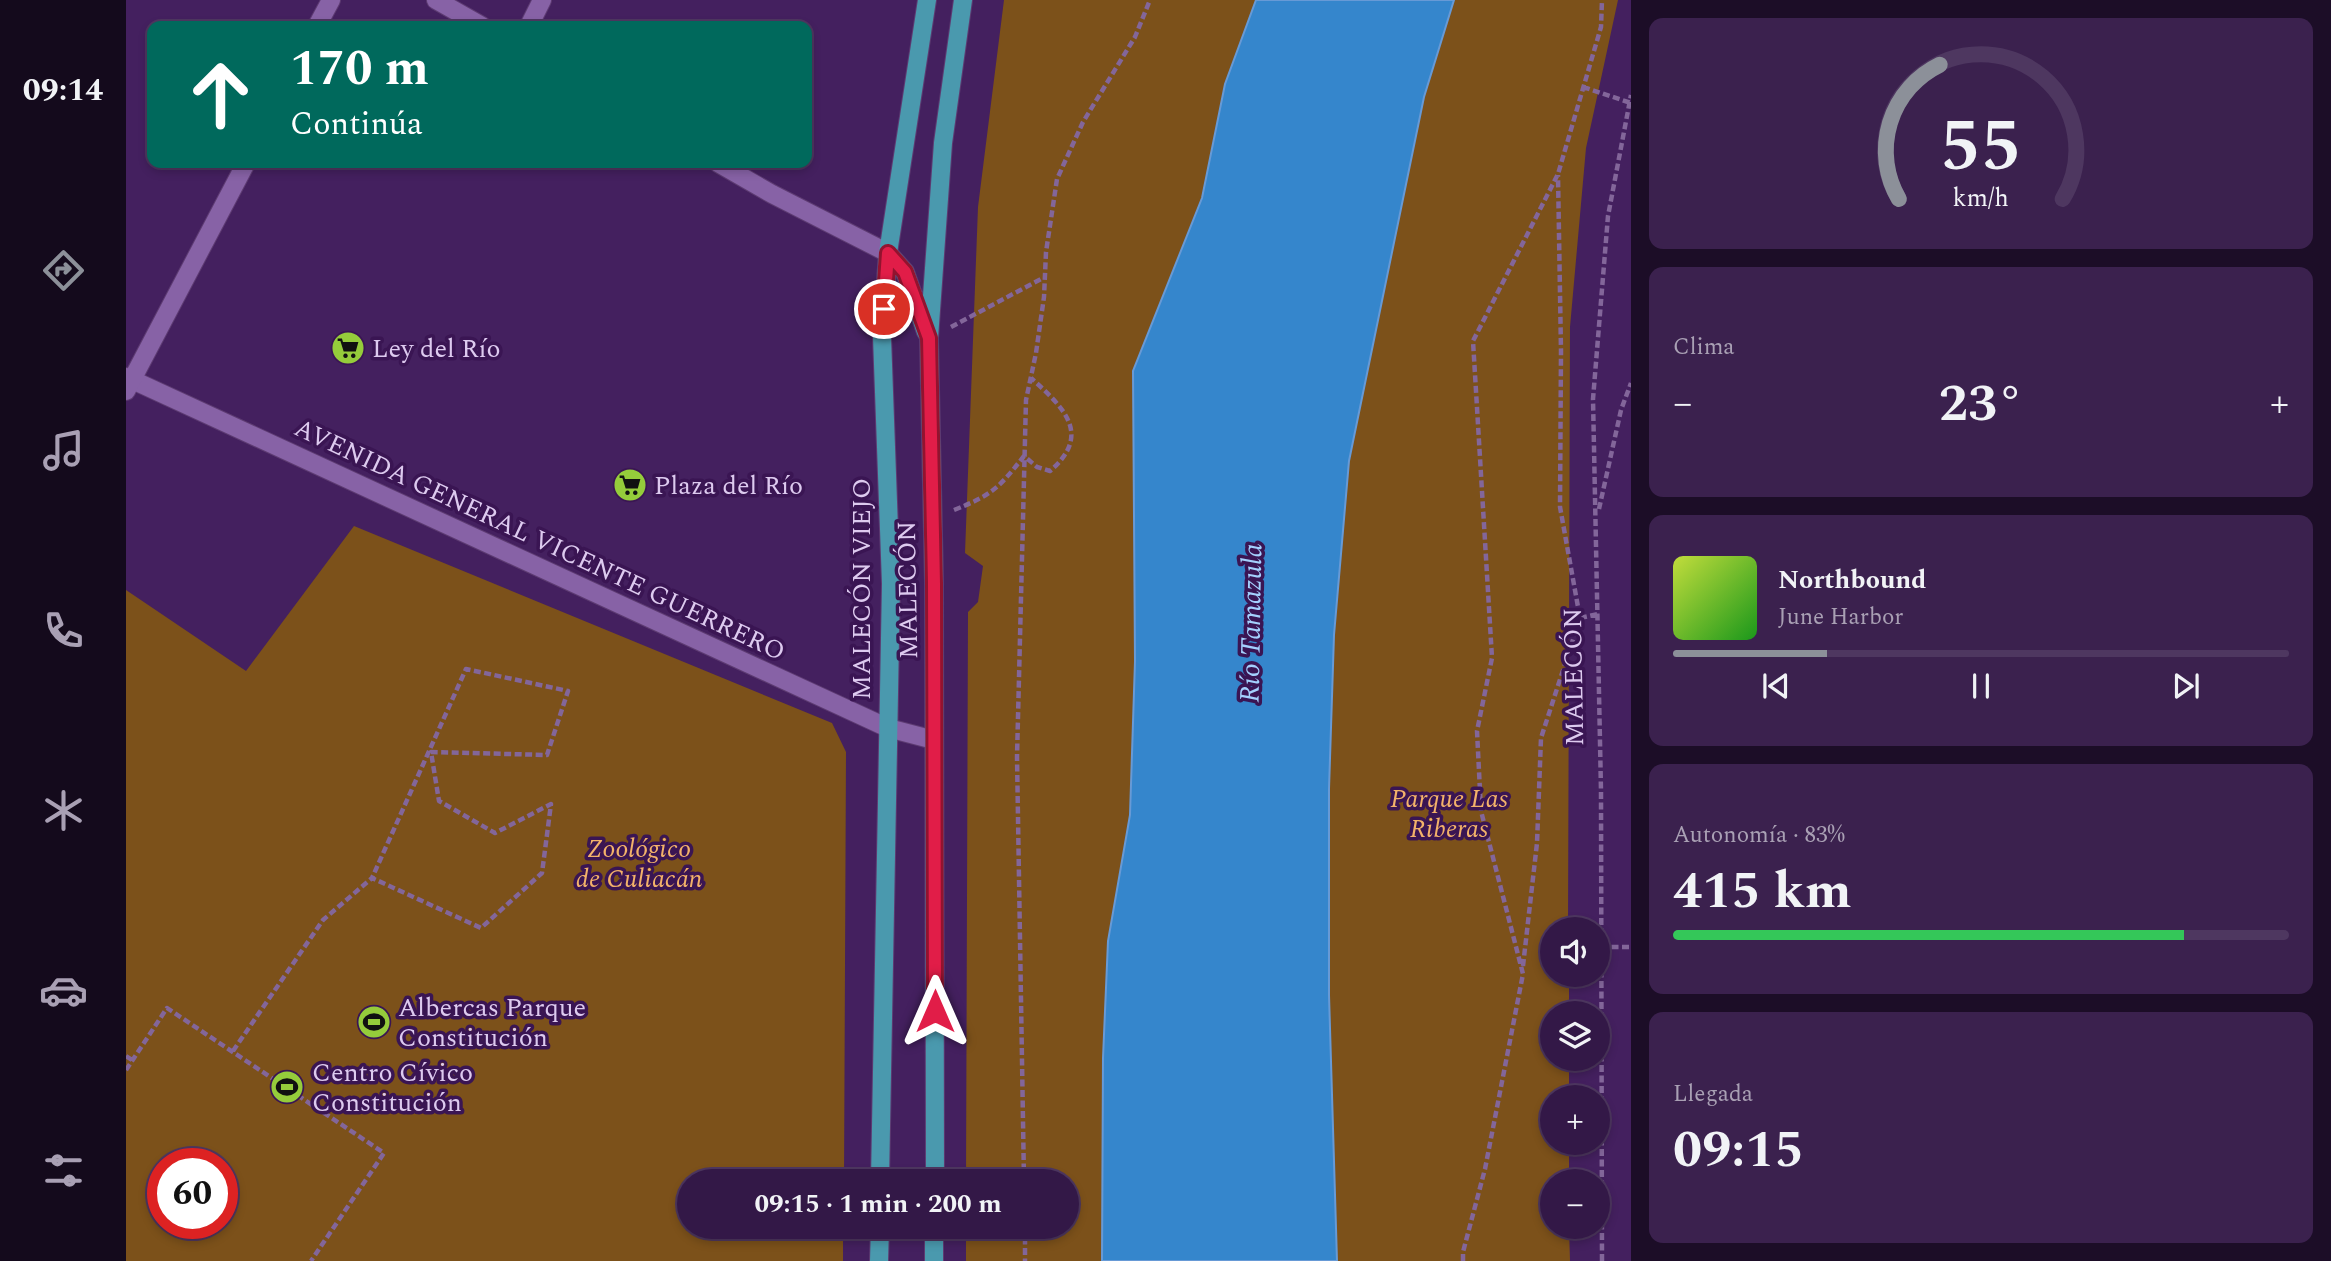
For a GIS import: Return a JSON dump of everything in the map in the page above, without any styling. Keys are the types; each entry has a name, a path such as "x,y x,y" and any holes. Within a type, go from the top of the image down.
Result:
{"main road":[{"name":"MALECÓN VIEJO","path":"880,1169 891,584 882,337 888,253 927,0"},
{"name":"MALECÓN","path":"935,1169 933,519 929,338 943,143 963,0"},
{"path":"888,253 905,272 929,338"},
{"path":"879,1261 880,1239"},
{"path":"934,1239 934,1261"}],"street":[{"path":"320,21 331,0"},
{"path":"436,0 473,21"},
{"path":"531,21 541,0"},
{"path":"128,383 243,168"},
{"path":"727,168 888,253"},
{"name":"AVENIDA GENERAL VICENTE GUERRERO","path":"128,383 888,728 934,740"}],"path":[{"path":"1024,1169 1017,757 1026,400 1044,297 1043,278 1057,179 1083,122 1135,37 1150,0"},
{"path":"1522,971 1481,811 1476,730 1492,658 1473,341 1558,174 1601,27 1602,0"},
{"path":"1583,87 1631,100"},
{"name":"MALECÓN","path":"1601,917 1597,517 1593,399 1608,216 1631,100"},
{"path":"1463,1261 1485,1169 1522,971 1537,843 1541,738 1580,618 1560,507 1558,174"},
{"path":"929,338 1043,278"},
{"path":"1024,456 1037,467 1050,471 1061,461 1072,438 1066,412 1031,378"},
{"path":"1597,517 1621,410 1631,383"},
{"path":"933,519 979,500 1001,486 1024,456"},
{"path":"1580,618 1598,614"},
{"path":"233,1051 323,920 372,878 466,669 568,691 547,755 431,752 439,801 495,833 551,804 542,873 481,928 372,878"},
{"path":"1610,947 1631,947"},
{"name":"MALECÓN","path":"1601,987 1602,1261"},
{"path":"126,1070 167,1008 384,1153 311,1261"},
{"path":"126,1056 132,1060"},
{"path":"1025,1239 1025,1261"}],"green space":[{"path":"1004,0 1256,0 1225,84 1202,198 1133,371 1135,661 1130,815 1108,941 1103,1058 1102,1261 966,1261 966,1239 1079,1239 1079,1169 966,1169 968,612 978,602 983,566 965,553 978,207"},
{"name":"Parque Las Riberas","path":"1454,0 1618,0 1586,148 1570,327 1568,917 1540,917 1540,987 1569,987 1569,1001 1540,1001 1540,1071 1569,1071 1569,1085 1540,1085 1540,1155 1569,1155 1569,1169 1540,1169 1540,1239 1569,1239 1570,1261 1337,1261 1329,994 1329,789 1334,635 1349,461 1424,97"},
{"name":"Zoológico de Culiacán","path":"354,526 832,723 846,752 844,1169 677,1169 677,1239 843,1239 843,1261 126,1261 126,590 246,671"}],"water":[{"name":"Río Tamazula","path":"1256,0 1454,0 1424,97 1349,461 1334,635 1329,789 1329,995 1337,1261 1102,1261 1103,1058 1108,941 1130,815 1135,661 1133,371 1202,198 1225,84"}],"place":[{"name":"Ley del Río","path":"348,348"},
{"name":"Plaza del Río","path":"630,485"},
{"name":"Albercas Parque Constitución","path":"374,1022"},
{"name":"Centro Cívico Constitución","path":"287,1087"}],"route":[{"path":"884,309 888,253 905,272 929,338 934,583 935,1011"}]}
